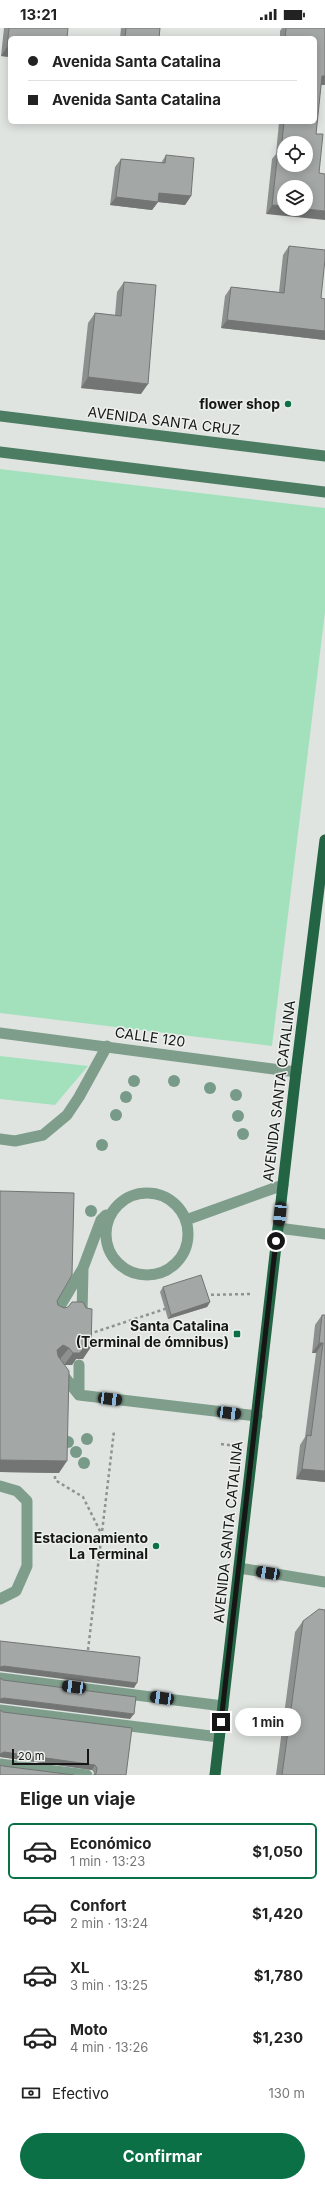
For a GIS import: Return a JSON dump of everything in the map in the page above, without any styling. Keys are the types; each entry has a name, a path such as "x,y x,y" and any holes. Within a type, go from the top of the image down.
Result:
{"main road":[{"name":"AVENIDA SANTA CRUZ","path":"0,416 325,456"},
{"path":"0,452 325,492"},
{"name":"AVENIDA SANTA CATALINA","path":"215,1775 296,1072 322,883 325,840"}],"street":[{"name":"CALLE 120","path":"0,1033 296,1072"},
{"path":"0,1139 15,1141 43,1135 67,1115 79,1097 107,1046"},
{"path":"186,1220 283,1185"},
{"path":"56,1313 83,1268 101,1220 114,1208 124,1200 135,1194 153,1193 171,1200 180,1209 186,1220 188,1234 185,1248 178,1261 167,1270 154,1274 140,1274 126,1270 115,1261 108,1248 105,1234 107,1220 114,1208"},
{"path":"278,1228 325,1234"},
{"path":"82,1314 83,1268"},
{"path":"55,1364 79,1395 257,1416"},
{"path":"79,1365 79,1395"},
{"path":"0,1486 16,1491 27,1501 27,1566 16,1592 0,1599"},
{"path":"240,1568 325,1582"},
{"path":"0,1678 223,1706"},
{"path":"0,1710 219,1737"},
{"path":"0,1764 86,1775"}],"path":[{"path":"202,1296 210,1294 270,1294"},
{"path":"88,1334 174,1306"},
{"path":"88,1650 114,1431"},
{"path":"55,1465 55,1480 83,1497 102,1536"}],"green space":[{"path":"0,469 325,508 325,612 272,1046 0,1013"},
{"path":"0,1056 88,1066 55,1105 0,1099"}],"building":[{"path":"9,28 68,28 67,36 8,36"},
{"path":"126,28 160,28 159,36 125,36"},
{"path":"286,28 325,28 325,76 322,76 316,134 323,134 319,173 325,174 325,211 313,210 313,180 277,180 277,205 272,205 277,160 277,172 313,172 313,136 283,136 284,124 317,124 317,36 285,36"},
{"path":"166,155 194,158 191,196 159,193 158,202 116,197 121,159 165,163"},
{"path":"289,246 325,250 321,298 325,299 325,331 227,320 231,287 284,293"},
{"path":"124,282 156,285 148,384 88,377 95,313 121,316"},
{"path":"0,1191 74,1193 72,1275 57,1301 58,1305 64,1308 68,1307 72,1302 83,1302 86,1308 92,1309 91,1347 84,1347 80,1353 73,1353 69,1348 63,1345 57,1350 58,1356 69,1371 67,1461 0,1460"},
{"path":"201,1275 210,1302 171,1315 163,1287"},
{"path":"322,1315 325,1315 325,1471 302,1469 307,1435 311,1436 323,1343 319,1343"},
{"path":"319,1609 325,1610 325,1775 282,1775 303,1621"},
{"path":"0,1641 140,1657 137,1683 4,1666 0,1667"},
{"path":"0,1678 3,1680 136,1697 134,1714 4,1698 0,1699"},
{"path":"0,1710 3,1712 132,1728 126,1775 94,1775 96,1774 97,1768 95,1765 4,1752 0,1754"},
{"path":"0,1765 3,1766 74,1775 0,1775"}],"place":[{"name":"flower shop","path":"288,404"},
{"name":"Santa Catalina (Terminal de ómnibus)","path":"237,1334"},
{"name":"Estacionamiento La Terminal","path":"156,1546"}],"route":[{"path":"221,1722 240,1568 276,1241"}]}
